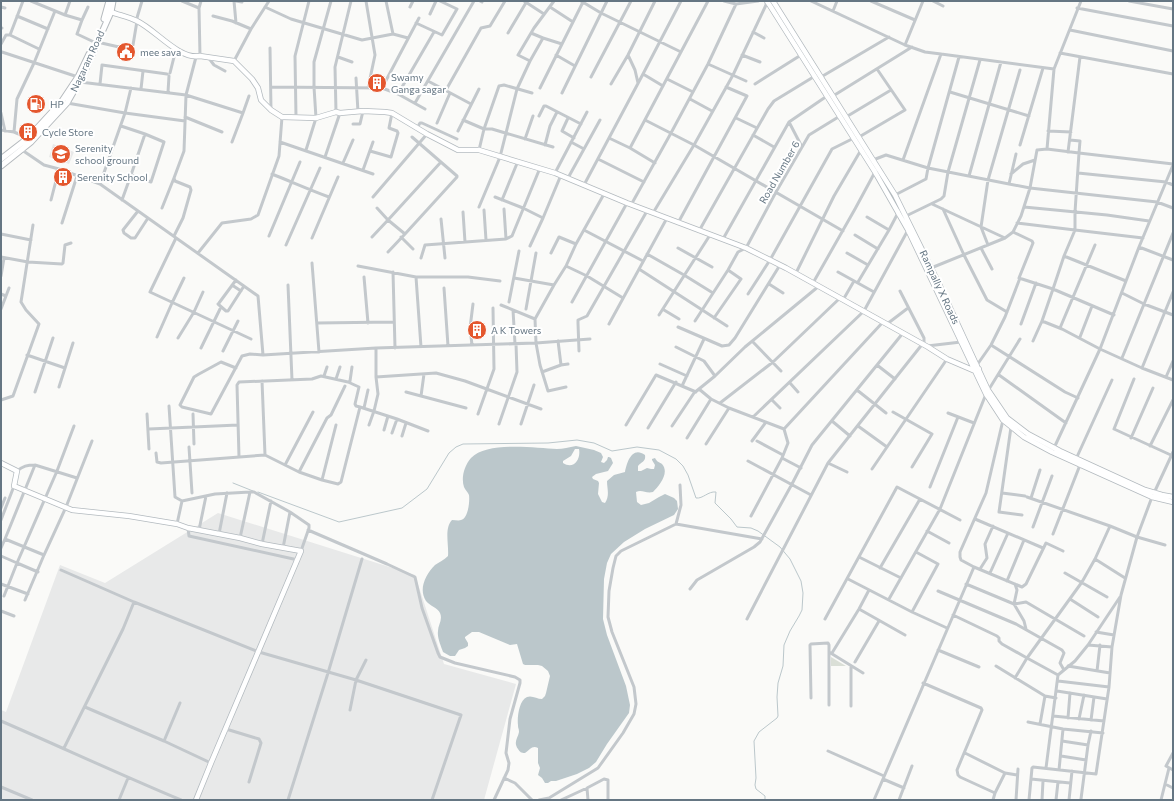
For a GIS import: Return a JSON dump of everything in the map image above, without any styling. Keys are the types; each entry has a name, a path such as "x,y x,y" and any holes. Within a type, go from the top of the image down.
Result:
{"main road":[{"name":"Nagaram Road","path":"96,42 109,1"},
{"name":"Nagaram Road","path":"1,159 22,150 67,103 111,12 113,1"},
{"name":"Nagaram Road","path":"1,166 62,101 79,80"}],"street":[{"path":"10,35 23,1"},
{"path":"30,1 82,20"},
{"path":"65,15 70,1"},
{"path":"133,45 142,1"},
{"path":"182,1 199,8"},
{"path":"162,208 184,151 186,95 198,56 200,1"},
{"path":"236,23 235,1 242,1"},
{"path":"234,61 251,29 269,1"},
{"path":"296,117 294,56 308,2 304,1"},
{"path":"306,150 316,118 314,62 331,1"},
{"path":"325,157 338,112 335,87 335,67 351,1"},
{"path":"366,1 375,55 368,88"},
{"path":"386,1 393,34"},
{"path":"410,7 413,1"},
{"path":"430,14 436,1"},
{"path":"416,23 442,36 457,9 440,1"},
{"path":"415,103 474,1"},
{"path":"446,90 481,28 490,26 505,1"},
{"path":"508,33 526,1 544,14"},
{"path":"530,61 518,55 531,33 554,1"},
{"path":"562,93 607,1"},
{"path":"591,77 631,1"},
{"path":"611,84 628,55 655,1"},
{"path":"584,186 681,1"},
{"path":"630,148 708,1"},
{"path":"724,1 736,4 758,1"},
{"path":"653,213 694,145 733,75 767,1"},
{"path":"767,1 827,96 856,138 861,150 899,211 961,342 977,368 987,392 1003,420 1024,437 1052,452 1080,465 1173,502"},
{"name":"Rampally X Roads","path":"773,1 846,117 856,138 873,160 895,195 931,268 977,368"},
{"path":"811,1 905,45 925,52 1054,70"},
{"path":"833,11 837,1"},
{"path":"871,1 915,20"},
{"path":"905,45 923,1"},
{"path":"932,1 943,6"},
{"path":"1047,149 1054,70 1080,1"},
{"path":"1129,1 1173,9"},
{"path":"540,88 582,2 601,13 681,52"},
{"path":"572,302 605,242 644,182 671,134 708,64 736,4"},
{"path":"88,7 77,34 96,42 119,47"},
{"path":"265,7 291,19 362,40 393,34 408,38"},
{"path":"550,7 573,22"},
{"path":"1077,8 1173,26"},
{"path":"14,132 17,99 34,63 55,11"},
{"path":"111,12 137,21 184,54 234,61 252,79 258,88 261,100 271,110 282,117 316,118 338,112 385,112 392,114 458,150 479,150 561,175 629,204 746,248 796,273 925,345 947,359 977,368"},
{"path":"17,16 48,29"},
{"path":"213,16 251,29"},
{"path":"382,88 419,18"},
{"path":"1070,30 1173,50"},
{"path":"398,94 434,32"},
{"path":"753,32 764,38"},
{"path":"531,33 562,44"},
{"path":"1,44 6,35 10,35 40,49"},
{"path":"820,77 889,37"},
{"path":"479,207 500,157 518,89 530,61 543,38"},
{"path":"833,96 912,47"},
{"path":"270,48 271,110"},
{"path":"168,92 169,74 176,49"},
{"path":"2,52 79,80 186,95 243,114"},
{"path":"1060,53 1173,74"},
{"path":"742,54 760,62"},
{"path":"903,160 941,54"},
{"path":"556,55 575,66"},
{"path":"628,55 635,70 638,83"},
{"path":"756,84 801,55"},
{"path":"208,57 214,65 225,71"},
{"path":"338,57 352,62"},
{"path":"895,195 926,179 959,57"},
{"path":"1068,152 1080,57"},
{"path":"906,216 932,204 944,196 948,172 980,60"},
{"path":"969,176 1001,62"},
{"path":"708,64 746,81"},
{"path":"100,84 102,65 169,74"},
{"path":"1020,146 1043,68"},
{"path":"748,294 770,260 832,149 856,138 906,110 876,69"},
{"path":"988,245 981,227 988,180 1020,70"},
{"path":"141,89 143,71"},
{"path":"644,74 664,86"},
{"path":"699,231 768,109 774,101 815,76"},
{"path":"353,124 360,124 356,78"},
{"path":"667,79 693,92"},
{"path":"428,81 471,104"},
{"path":"479,150 484,129 499,86 504,85 532,93"},
{"path":"271,87 382,88 398,94 424,109"},
{"path":"678,223 713,156 736,118 747,96 726,87"},
{"path":"100,184 121,126 131,88"},
{"path":"458,131 479,89"},
{"path":"846,117 891,90"},
{"path":"950,92 1029,116"},
{"path":"437,123 450,93"},
{"path":"232,142 249,96"},
{"path":"723,239 789,122 827,96"},
{"path":"690,99 712,111"},
{"path":"67,103 185,121"},
{"path":"539,116 544,106 581,124"},
{"path":"545,145 550,126 557,112"},
{"path":"555,173 587,112"},
{"path":"1,113 3,130 14,132 28,138"},
{"path":"370,151 391,156 398,133 397,131 388,128 392,114"},
{"path":"526,139 532,116"},
{"name":"Road Number 6","path":"695,321 738,252 746,248 809,135 840,116"},
{"path":"185,117 222,132"},
{"path":"198,253 222,223 251,219 258,215 278,156 282,117"},
{"path":"568,118 562,131 574,138"},
{"path":"736,118 757,128"},
{"path":"463,120 484,129 492,129 553,147"},
{"path":"568,178 600,120"},
{"path":"645,120 694,145 843,230"},
{"path":"789,122 802,147"},
{"path":"417,128 420,123 422,123 458,139"},
{"path":"121,126 164,142 150,182 131,175"},
{"path":"1048,131 1071,132"},
{"path":"122,200 145,134"},
{"path":"373,197 427,134"},
{"path":"753,135 774,147"},
{"path":"388,252 457,177 420,142 412,137"},
{"path":"609,138 630,148 655,163"},
{"path":"343,163 353,140"},
{"path":"1033,341 1042,321 1064,256 1075,230 1080,141 1070,140"},
{"path":"280,142 373,174"},
{"path":"363,170 373,142"},
{"path":"571,142 584,149"},
{"path":"931,268 1006,238 1013,232 1021,216 1030,188 1037,150 1047,149 1173,166 1139,247 1100,349 1054,448"},
{"path":"22,150 44,165 59,168 100,184 258,296 263,355"},
{"path":"796,273 834,196 861,150"},
{"path":"1009,184 1016,154"},
{"path":"873,160 886,155 928,168 1030,188 1157,202 1173,208"},
{"path":"598,160 644,182"},
{"path":"1011,174 1024,164 1035,160"},
{"path":"502,200 518,161"},
{"path":"269,236 300,162"},
{"path":"372,237 441,162"},
{"path":"51,200 59,168"},
{"path":"286,244 320,168"},
{"path":"421,258 424,245 506,239 512,236 540,168"},
{"path":"813,283 875,172"},
{"path":"1078,173 1166,182 1173,186"},
{"path":"272,174 329,197"},
{"path":"530,246 561,175"},
{"path":"62,223 77,176"},
{"path":"312,238 338,177"},
{"path":"174,178 175,181 190,187 191,190 183,218 150,292 251,339"},
{"path":"566,387 549,392 540,365 536,344 535,319 566,266 576,244 604,194"},
{"path":"495,197 543,218"},
{"path":"932,204 1006,238"},
{"path":"1024,207 1107,215 1150,221"},
{"path":"377,208 388,220 405,234"},
{"path":"504,209 506,239"},
{"path":"943,209 987,300 1007,312"},
{"path":"484,210 486,240"},
{"path":"138,211 123,230 124,233 133,238 148,218"},
{"path":"579,351 578,320 587,316 647,211"},
{"path":"720,404 773,362 842,299 868,266 899,211"},
{"path":"463,212 464,242"},
{"path":"867,217 889,230"},
{"path":"609,324 667,218"},
{"path":"442,219 445,258"},
{"path":"1017,223 1143,238"},
{"path":"1,400 13,396 38,324 21,302 33,225"},
{"path":"584,230 643,261"},
{"path":"753,417 864,311 908,230"},
{"path":"977,368 1007,312 1033,243 1032,241 1013,232"},
{"path":"1122,358 1173,233"},
{"path":"1,234 31,240"},
{"path":"659,315 664,310 674,291 710,235"},
{"path":"855,235 878,249"},
{"path":"401,237 413,249"},
{"path":"551,253 559,237 576,244"},
{"path":"1,276 2,257 28,262 62,264 64,245 71,243"},
{"path":"1060,328 1095,244"},
{"path":"1139,247 1173,260"},
{"path":"678,248 712,267"},
{"path":"981,248 992,269"},
{"path":"509,302 519,251"},
{"path":"526,309 536,253"},
{"path":"847,253 868,266"},
{"path":"647,254 713,293"},
{"path":"1064,256 1126,281"},
{"path":"312,263 319,352"},
{"path":"678,327 722,346 728,345 735,338 780,265"},
{"path":"358,266 416,277 468,277 500,281"},
{"path":"566,266 587,276 623,298"},
{"path":"639,269 727,326"},
{"path":"714,318 741,279 728,270"},
{"path":"393,272 393,322 395,348"},
{"path":"838,272 874,292"},
{"path":"364,277 368,323"},
{"path":"416,277 421,347"},
{"path":"157,337 184,278"},
{"path":"514,278 554,285"},
{"path":"1020,278 1114,315"},
{"path":"236,280 218,304 223,309 228,311 244,286"},
{"path":"237,288 240,283"},
{"path":"769,284 783,293"},
{"path":"1021,324 1036,284"},
{"path":"232,285 241,291"},
{"path":"288,285 292,380"},
{"path":"672,426 694,393 752,341 818,286"},
{"path":"1,309 9,288"},
{"path":"444,288 448,346"},
{"path":"900,291 924,338 925,345"},
{"path":"178,338 194,312 203,292"},
{"path":"1142,368 1173,292"},
{"path":"1122,293 1144,304 1173,315"},
{"path":"1,294 6,296"},
{"path":"472,345 470,328 473,304"},
{"path":"501,305 535,319"},
{"path":"1080,338 1092,306"},
{"path":"478,414 494,369 493,308"},
{"path":"784,429 885,323 908,308"},
{"path":"201,348 220,309"},
{"path":"499,424 517,372 513,310"},
{"path":"664,310 679,319"},
{"path":"224,351 238,321"},
{"path":"1042,321 1060,328 1100,349 1142,368 1173,380"},
{"path":"317,323 393,322"},
{"path":"690,589 697,580 754,546 762,539 812,445 903,333"},
{"path":"35,392 53,338"},
{"path":"682,386 704,338"},
{"path":"236,368 221,362 199,374 192,379 180,405 182,407 211,414 244,355 292,354 376,348 536,344 590,339"},
{"path":"889,599 916,552 926,531 940,509 987,392 1020,339"},
{"path":"558,341 561,365"},
{"path":"752,341 781,371"},
{"path":"747,619 828,463 895,379 925,345 961,342"},
{"path":"59,387 73,343"},
{"path":"990,345 1065,392 1078,398"},
{"path":"676,347 704,361 714,376"},
{"path":"369,425 378,394 376,377 376,348"},
{"path":"27,355 65,368"},
{"path":"872,469 947,359"},
{"path":"1166,377 1173,360"},
{"path":"542,372 568,364"},
{"path":"660,364 687,376"},
{"path":"877,365 895,379"},
{"path":"324,376 327,366"},
{"path":"336,379 340,367"},
{"path":"348,382 350,381 352,367"},
{"path":"376,377 436,373 465,381 541,409"},
{"path":"420,396 424,374"},
{"path":"626,425 657,374 696,392"},
{"path":"999,374 1066,423"},
{"path":"240,457 237,385 239,382 312,379 321,376 348,382 359,387 355,404 356,406 428,431"},
{"path":"1076,459 1112,380"},
{"path":"1029,800 1033,767 1096,774 1109,687 1112,646 1125,578 1137,537 1153,495 1172,454 1114,430 1134,380"},
{"path":"262,381 265,455"},
{"path":"648,428 676,382"},
{"path":"790,383 798,392"},
{"path":"521,424 534,384"},
{"path":"299,472 327,418 331,415 345,386"},
{"path":"1131,438 1154,388"},
{"path":"699,389 720,404 784,429"},
{"path":"364,408 368,390"},
{"path":"856,390 886,413"},
{"path":"406,392 466,408"},
{"path":"987,392 1007,418 1028,434 1076,459 1153,495 1173,497"},
{"path":"687,438 711,399"},
{"path":"772,400 780,408"},
{"path":"1150,446 1173,400"},
{"path":"169,406 175,497 182,501 227,493 254,492 290,512 310,527 298,560 196,800"},
{"path":"156,453 158,463 265,455 299,472 338,484 341,482 360,407"},
{"path":"706,444 729,408"},
{"path":"285,465 312,412"},
{"path":"893,412 932,434 912,467"},
{"path":"948,413 974,423"},
{"path":"147,414 149,448"},
{"path":"193,414 194,444"},
{"path":"384,430 388,416"},
{"path":"930,487 958,417"},
{"path":"392,433 397,419"},
{"path":"1003,420 986,493 960,552 961,560 1022,587 1026,584 1046,543 1063,551"},
{"path":"832,421 850,436"},
{"path":"752,441 766,422"},
{"path":"402,436 406,423"},
{"path":"322,480 336,424"},
{"path":"149,429 238,425"},
{"path":"4,596 57,471 74,426"},
{"path":"858,426 887,447"},
{"path":"1011,428 999,512 1022,515"},
{"path":"751,516 788,443 784,429"},
{"path":"25,600 66,507 92,441"},
{"path":"758,441 801,468"},
{"path":"189,447 192,492"},
{"path":"748,461 811,495"},
{"path":"1,463 17,471"},
{"path":"828,463 847,472"},
{"path":"1,548 35,465"},
{"path":"1,520 5,498 14,486 17,471 24,466 35,465 77,478"},
{"path":"1053,534 1080,465"},
{"path":"1028,497 1040,470"},
{"path":"1033,527 1052,476"},
{"path":"676,524 682,505 680,484"},
{"path":"14,486 72,510 129,516 177,524 188,528 301,551"},
{"path":"826,619 897,487 960,520"},
{"path":"240,538 250,492"},
{"path":"219,534 227,493"},
{"path":"1002,493 1028,497 1137,537 1165,545"},
{"path":"199,530 206,496"},
{"path":"880,568 920,499"},
{"path":"177,524 182,501"},
{"path":"262,544 271,501"},
{"path":"283,548 290,512"},
{"path":"975,519 1043,548"},
{"path":"539,800 549,798 598,768 623,733 634,714 636,704 634,687 612,632 608,617 609,591 616,556 621,551 676,524 762,539"},
{"path":"980,569 987,558 984,544 993,526"},
{"path":"1015,678 1055,618 1082,582 1095,559 1110,526"},
{"path":"188,528 189,536 298,560"},
{"path":"308,530 415,577 422,608 440,657 455,663 515,677 520,680 510,719 506,753 509,763 508,770 494,800"},
{"path":"926,531 949,543"},
{"path":"990,573 1008,533"},
{"path":"5,539 44,555"},
{"path":"1007,581 1024,540"},
{"path":"912,612 938,564 916,552"},
{"path":"1,556 38,572"},
{"path":"859,557 901,578"},
{"path":"288,800 362,559"},
{"path":"1095,559 1125,578"},
{"path":"874,800 974,567"},
{"path":"61,570 134,602 259,652 356,680 461,715 432,800"},
{"path":"1065,573 1106,597"},
{"path":"848,579 947,628"},
{"path":"1,584 28,594"},
{"path":"966,584 1014,604 1026,602 1084,636"},
{"path":"1015,584 1017,590 1014,604 1024,621 1026,630"},
{"path":"830,653 859,609 869,590"},
{"path":"938,591 960,599 1042,638 1064,653 1060,663 1064,670"},
{"path":"1046,768 1058,676 1075,661 1088,645 1121,595"},
{"path":"1070,599 1098,617"},
{"path":"64,748 123,628 134,602"},
{"path":"859,609 905,635"},
{"path":"1,611 14,616"},
{"path":"953,615 997,636 1002,644 1058,676"},
{"path":"855,662 879,620"},
{"path":"1096,632 1114,635"},
{"path":"811,698 810,645 812,643 828,643 830,653 829,705"},
{"path":"1088,645 1112,646"},
{"path":"1097,671 1100,646"},
{"path":"938,650 979,667"},
{"path":"830,653 863,673"},
{"path":"350,710 356,680 366,660"},
{"path":"851,666 851,706"},
{"path":"996,666 1046,696 1056,698"},
{"path":"1068,666 1110,673"},
{"path":"1058,681 1109,687"},
{"path":"923,683 981,708 982,710 957,770 958,775 995,793"},
{"path":"1057,691 1107,699"},
{"path":"1068,718 1070,693"},
{"path":"1079,719 1084,695"},
{"path":"1040,724 1046,696"},
{"path":"1091,720 1094,697"},
{"path":"164,741 180,703"},
{"path":"85,707 211,763"},
{"path":"1053,716 1104,721"},
{"path":"1,721 181,800"},
{"path":"1028,722 1063,729 1103,732"},
{"path":"226,729 259,739 261,743 249,782"},
{"path":"1059,770 1063,729"},
{"path":"1081,799 1091,731"},
{"path":"1062,741 1088,745"},
{"path":"828,751 904,788"},
{"path":"965,753 1005,773 1017,775"},
{"path":"1161,800 1169,768 1166,766 1173,753"},
{"path":"1061,756 1086,760"},
{"path":"899,800 912,766"},
{"path":"1169,768 1173,770"},
{"path":"1016,800 1018,769"},
{"path":"1068,800 1072,771"},
{"path":"993,800 1005,773"},
{"path":"119,800 128,778"},
{"path":"504,778 515,783 532,800"},
{"path":"561,800 566,799 604,779 608,780 608,800"},
{"path":"1031,779 1070,783"},
{"path":"1042,800 1043,781"},
{"path":"1056,800 1058,782"},
{"path":"1165,784 1173,788"},
{"path":"1,786 32,800"},
{"path":"587,788 588,800"}],"shaded area":[{"name":"Serenity school ground","path":"53,144 74,152 69,164 49,157"},
{"path":"576,446 601,453 603,457 601,462 604,463 608,457 611,458 613,463 608,471 596,474 592,477 599,483 598,494 602,502 605,503 607,498 607,481 614,475 625,472 631,456 637,452 645,455 644,460 638,466 638,471 647,468 654,469 655,465 652,459 655,458 662,464 665,471 663,479 653,492 636,492 637,502 641,505 649,503 665,494 677,501 678,509 674,515 645,529 624,542 611,554 607,563 604,579 603,619 607,635 626,686 630,705 629,713 596,762 589,768 577,774 545,783 538,775 540,768 538,763 538,748 533,747 525,753 522,753 518,749 516,742 519,732 518,718 520,705 527,697 531,696 542,699 545,696 550,676 548,671 542,666 523,664 517,644 510,645 479,632 472,632 465,637 468,646 459,650 455,656 450,656 443,652 438,634 441,618 440,613 426,601 423,587 426,577 435,565 448,556 447,532 450,523 452,520 463,519 467,513 469,495 464,487 463,476 465,468 471,458 488,449 499,447 557,449","holes":["575,449 579,449 579,456 576,462 570,465 563,463 563,461 571,456"]},
{"path":"218,513 415,575 444,664 516,684 484,800 1,800 1,710 6,712 60,565 105,583"},
{"path":"831,657 846,666 831,666"}],"waterway":[{"path":"258,492 339,522 402,508 427,489 449,453 456,447 463,444 548,443 577,440 594,443 612,451 637,447 659,450 676,459 683,466 688,475 696,498 716,492 715,503 737,527 751,528 758,531 780,547 790,559 801,581 803,593 802,610 784,645 783,666 778,683 778,716 759,732 754,741 755,785 756,789 765,796 765,800"},
{"path":"233,483 253,491"}],"place":[{"name":"mee sava","path":"126,52"},
{"name":"Swamy Ganga sagar","path":"377,83"},
{"name":"HP","path":"36,104"},
{"name":"Cycle Store","path":"28,132"},
{"name":"Serenity school ground","path":"61,154"},
{"name":"Serenity School","path":"63,177"},
{"name":"A K Towers","path":"477,330"}]}
